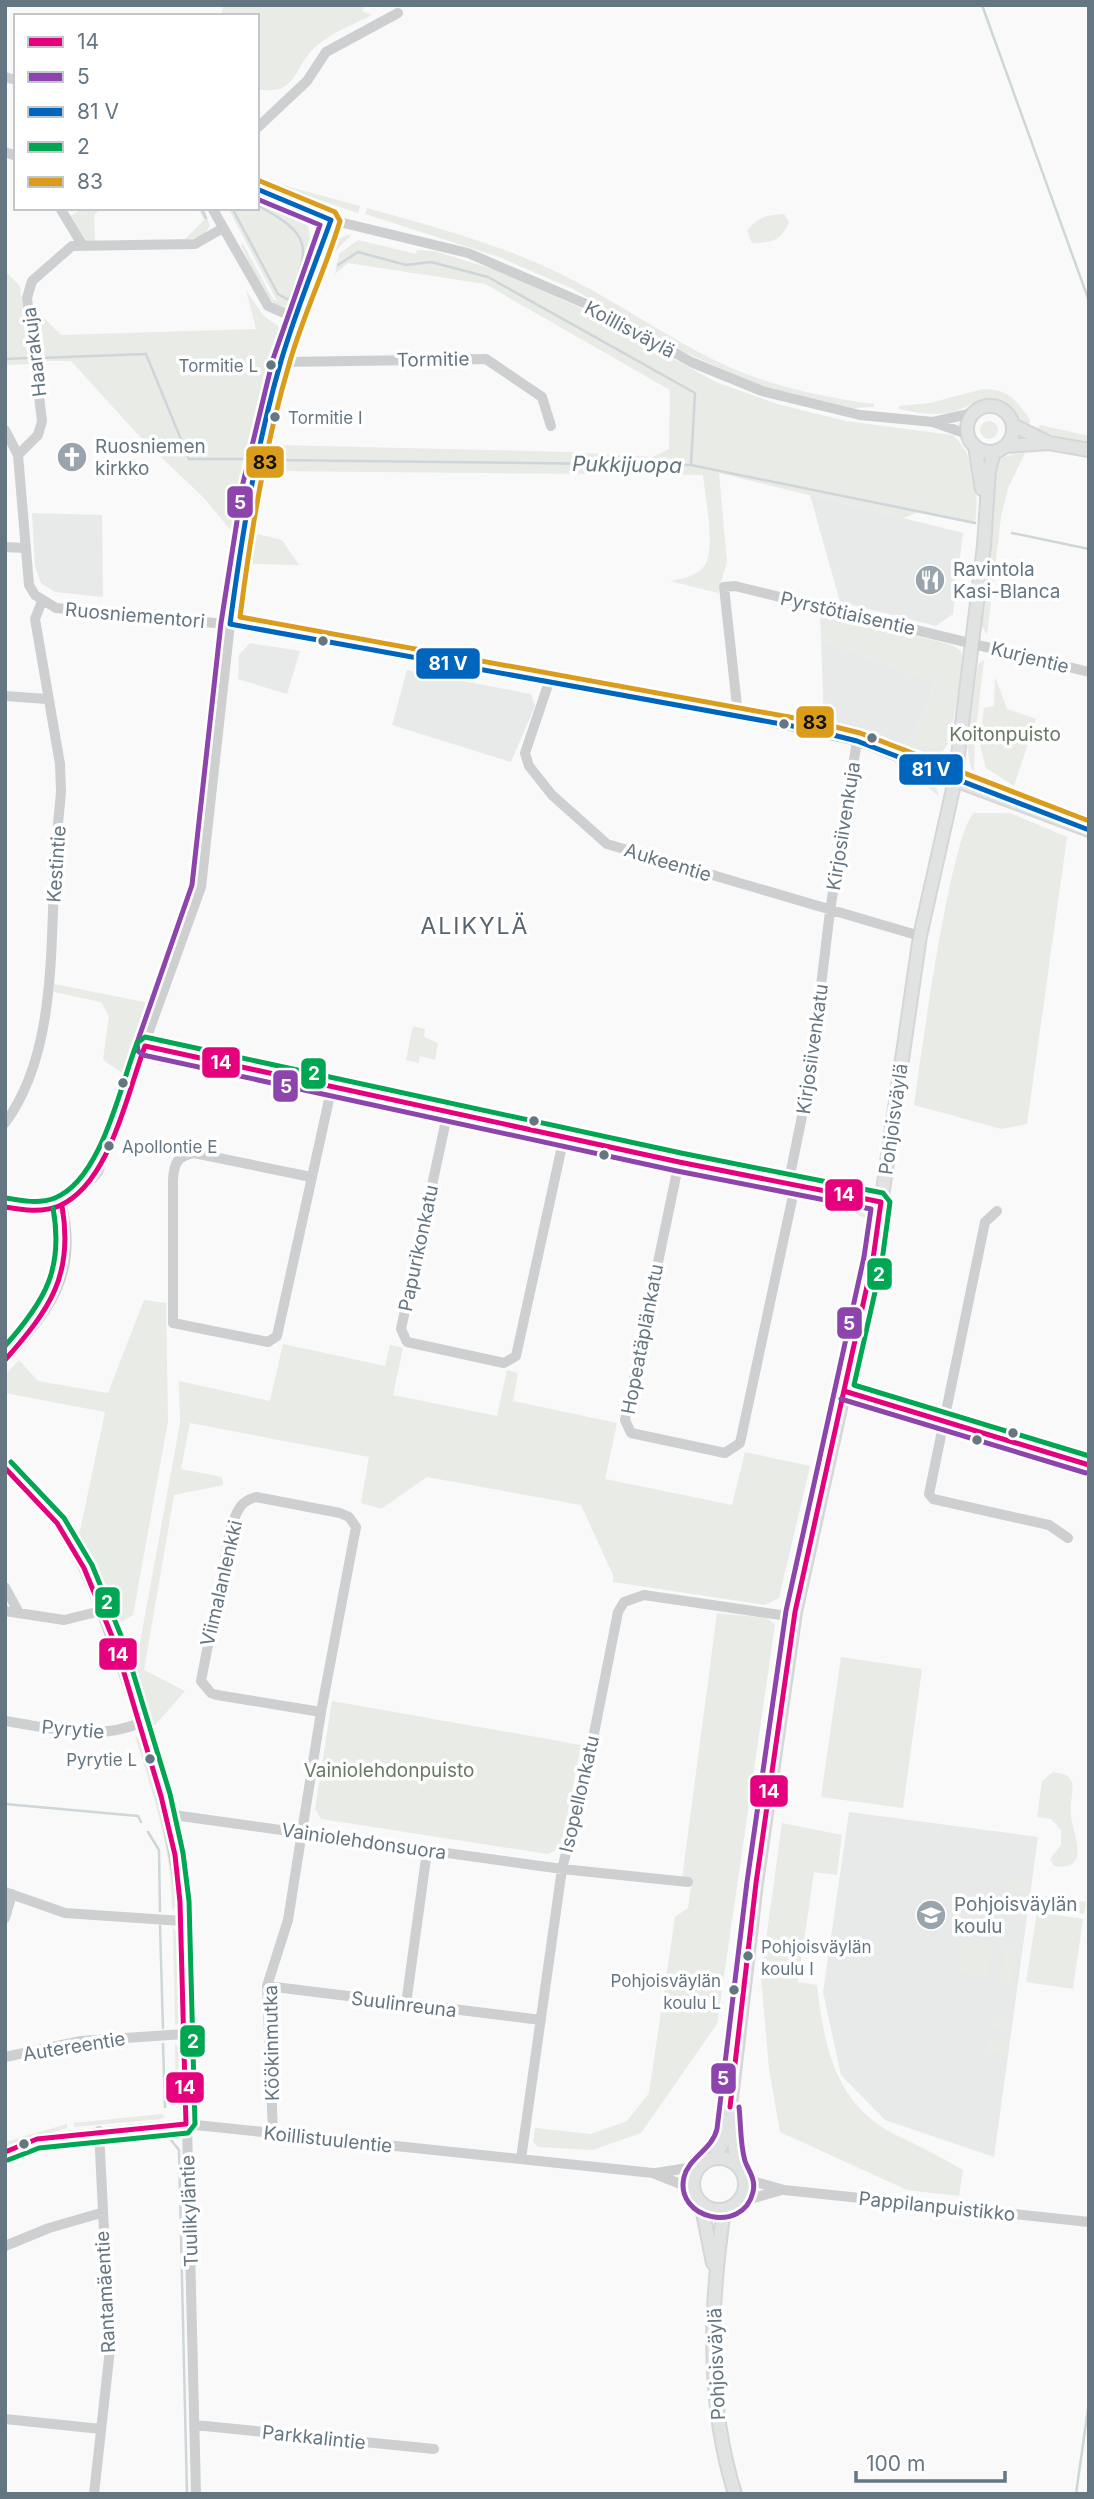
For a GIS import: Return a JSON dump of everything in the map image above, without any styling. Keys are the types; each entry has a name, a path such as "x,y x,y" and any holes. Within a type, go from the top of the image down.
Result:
{"main road":[{"path":"1049,443 1000,449 975,446 967,434 967,427 973,413 984,406 997,407 1007,414 1013,425 1049,443 1089,450"},
{"path":"1000,449 1010,440 1013,425"},
{"name":"Pohjoisväylä","path":"714,2158 722,2144 730,2107 756,1883 794,1617 873,1259 920,936 955,780 984,547 985,503 975,446"},
{"name":"Pohjoisväylä","path":"985,503 1000,449"},
{"path":"955,780 1089,830"},
{"name":"Pohjoisväylä","path":"730,2107 737,2164"},
{"path":"714,2158 730,2160 737,2164 746,2187 739,2202 724,2210 708,2208 701,2203 693,2189 693,2180 700,2166 714,2158"},
{"name":"Pohjoisväylä","path":"701,2203 715,2274"},
{"name":"Pohjoisväylä","path":"724,2210 715,2274 715,2403 722,2453 735,2494"}],"street":[{"path":"259,126 307,81 326,52 398,13"},
{"name":"Koillisväylä","path":"259,190 331,220 468,253 600,310 691,362 762,391 860,415 933,422 967,434"},
{"path":"61,210 83,246"},
{"path":"213,210 268,306 295,318"},
{"path":"5,1207 41,1210 62,1206 82,1191 98,1172 201,887 230,624 251,484 281,362 331,220"},
{"name":"Haarakuja","path":"18,455 38,435 42,421 28,289 32,281 64,251 83,246 195,244 223,228"},
{"name":"Tormitie","path":"281,362 486,359 542,397 551,426"},
{"name":"Koillisväylä","path":"933,422 973,413"},
{"path":"5,430 18,455 29,584 42,601"},
{"path":"5,547 24,548"},
{"name":"Pyrstötiaisentie","path":"738,715 724,587 735,586 972,642"},
{"name":"Ruosniementori","path":"42,601 56,608 230,624 738,715 857,741 955,780"},
{"name":"Kestintie","path":"5,1123 25,1089 38,1045 49,984 61,792 60,764 35,619 42,601"},
{"name":"Kurjentie","path":"972,642 1089,672"},
{"name":"Aukeentie","path":"549,682 525,753 529,766 552,795 607,844 920,936"},
{"path":"5,696 47,699"},
{"name":"Kirjosiivenkuja","path":"830,911 857,741"},
{"name":"Kirjosiivenkatu","path":"791,1186 810,1077 830,911"},
{"path":"145,1046 791,1186 881,1202"},
{"path":"310,1177 194,1153 182,1155 176,1161 173,1180 173,1323 268,1342 277,1336 332,1086"},
{"name":"Papurikonkatu","path":"448,1111 401,1329 407,1342 504,1363 516,1356 564,1137"},
{"name":"Hopeatäplänkatu","path":"679,1162 625,1420 631,1433 725,1453 740,1443 791,1186"},
{"path":"5,1360 41,1319 61,1282 68,1241 62,1206"},
{"path":"997,1211 985,1222 929,1494 933,1499 1049,1525 1069,1538"},
{"path":"844,1391 1089,1465"},
{"name":"Tuulikyläntie","path":"5,1468 49,1512 71,1544 101,1611 140,1723 166,1814 177,1869 182,1921 196,2494"},
{"name":"Viimalanlenkki","path":"300,1831 356,1527 349,1517 340,1513 256,1497 248,1499 239,1505 231,1527 201,1681 211,1693 217,1695 321,1712"},
{"path":"5,1587 19,1613"},
{"name":"Isopellonkatu","path":"521,2159 562,1869 586,1774 618,1612 624,1602 644,1595 794,1617"},
{"path":"5,1611 64,1619 101,1611"},
{"name":"Pyrytie","path":"5,1721 94,1734 110,1734 140,1723"},
{"name":"Vainiolehdonsuora","path":"166,1814 562,1869 688,1882"},
{"name":"Köökinmutka","path":"273,2133 267,1986 288,1920 300,1831"},
{"path":"406,2004 427,1851"},
{"path":"5,1917 8,1893 65,1913 182,1921"},
{"name":"Suulinreuna","path":"267,1986 541,2020"},
{"name":"Autereentie","path":"6,2056 81,2041 184,2034"},
{"name":"Koillistuulentie","path":"5,2152 37,2140 99,2131 186,2124 653,2173 700,2166"},
{"name":"Rantamäentie","path":"94,2494 110,2349 99,2131"},
{"name":"Koillistuulentie","path":"653,2173 693,2189"},
{"name":"Pappilanpuistikko","path":"745,2179 784,2190 1089,2222"},
{"name":"Pappilanpuistikko","path":"739,2202 784,2190"},
{"path":"5,2246 49,2228 102,2213"},
{"path":"5,2419 101,2429"},
{"name":"Parkkalintie","path":"195,2425 434,2449"}],"shaded area":[{"path":"810,495 963,533 953,614 936,626 840,602"},
{"path":"32,513 102,515 103,597 55,592 41,583 35,567"},
{"path":"821,640 935,682 917,730 901,747 861,730 824,720"},
{"path":"250,643 300,651 287,694 238,679 239,655"},
{"path":"407,670 531,694 535,706 511,762 392,725"},
{"name":"Pohjoisväylän koulu","path":"849,1812 1038,1837 994,2157 885,2120 841,2075 823,1992"}],"green space":[{"path":"223,5 365,5 362,11 372,15 320,43 307,56 287,85 270,90 259,89 259,14 222,14"},
{"path":"282,185 360,206 358,213 280,187"},
{"path":"259,198 295,213 305,221 309,231 310,245 304,280 291,305 282,308 267,296 241,245 243,244 273,299 277,301 229,210 259,210"},
{"path":"367,208 466,237 539,264 734,369 788,387 874,404 874,407 853,408 761,386 684,352 573,289 499,257 365,214"},
{"path":"80,210 99,210 94,215 95,242 86,242 71,216"},
{"path":"199,210 205,210 210,226 200,237 185,239 204,220"},
{"path":"784,214 789,222 779,237 752,243 747,231 755,223 767,216"},
{"path":"352,234 332,255 310,311 305,310 335,240"},
{"path":"358,240 416,254 417,250 434,251 499,271 587,311 716,382 777,404 846,421 952,435 960,443 971,464 976,488 975,523 919,512 903,518 719,473 727,562 718,593 670,581 698,572 708,557 710,534 703,475 272,471 277,445 569,452 652,457 669,449 670,390 485,284 348,263 335,274 339,254"},
{"path":"5,271 20,286 29,364 5,365"},
{"path":"246,290 263,315 279,327 279,334 248,458 233,533 204,498 142,439 71,361 39,361 33,307 61,335 256,329"},
{"path":"983,389 999,391 1011,397 1030,420 1029,430 1004,402 999,400 985,400 942,414 899,409 899,406 930,403"},
{"path":"989,421 995,424 998,430 995,436 989,439 983,436 980,430 983,424"},
{"path":"1040,425 1089,436 1089,443 1036,432"},
{"path":"1026,451 1008,488 1001,517 987,635 982,626 992,534 991,475 1000,458"},
{"path":"257,534 282,540 299,565 248,564"},
{"path":"815,609 952,645 961,651 963,659 950,741 943,751 924,756 901,747 917,730 935,682 821,640 820,615 813,613"},
{"path":"984,660 974,772 968,750 969,720 978,664"},
{"name":"Koitonpuisto","path":"995,677 1007,709 1036,719 1014,786 986,768 980,745 984,708 994,706"},
{"path":"904,766 934,781 939,796 911,775"},
{"path":"974,813 1010,813 1067,837 1027,1124 1002,1129 914,1105 946,902 965,829"},
{"path":"54,984 149,1003 124,1074 103,1060 109,1016 101,1002 54,992"},
{"path":"413,1026 425,1029 424,1037 438,1043 435,1060 420,1056 419,1063 406,1060"},
{"path":"174,1060 315,1088 320,1094 179,1064 158,1065 160,1061"},
{"path":"349,1096 389,1105 388,1109 340,1098"},
{"path":"460,1121 547,1138 552,1143 456,1123"},
{"path":"575,1145 664,1163 668,1168 571,1148"},
{"path":"692,1170 777,1187 776,1192 688,1173"},
{"path":"807,1194 851,1205 865,1214 870,1221 846,1208 806,1198"},
{"path":"144,1300 166,1303 168,1421 133,1615 119,1623 76,1533 80,1531 105,1412 5,1393 5,1375 19,1360 38,1381 108,1393"},
{"path":"283,1344 385,1366 390,1345 403,1348 393,1395 497,1416 507,1370 518,1373 513,1401 617,1423 605,1479 732,1505 745,1452 810,1466 779,1598 765,1605 613,1582 613,1575 581,1505 427,1477 381,1509 361,1503 369,1457 190,1423 181,1469 222,1477 223,1485 174,1495 144,1670 185,1691 149,1732 133,1681 180,1423 179,1381 270,1401"},
{"path":"717,1613 767,1618 775,1625 717,2024 641,2133 593,2150 538,2147 533,2142 535,2128 591,2134 627,2121 649,2093 675,1917 688,1908 692,1881 682,1879"},
{"path":"841,1657 922,1669 903,1808 821,1797"},
{"name":"Vainiolehdonpuisto","path":"332,1701 581,1745 561,1848 548,1854 321,1819 315,1809"},
{"path":"135,1736 141,1741 169,1843 176,1906 172,1910 165,1843"},
{"path":"1053,1772 1067,1775 1072,1782 1072,1824 1078,1850 1077,1858 1066,1866 1054,1866 1050,1859 1061,1845 1061,1830 1051,1819 1037,1817 1042,1781"},
{"path":"782,1823 842,1835 837,1875 814,1872 798,1982 817,1985 824,2030 836,2072 859,2107 875,2122 963,2170 959,2196 907,2190 780,2132 769,2069 761,1977"},
{"path":"1010,1880 1031,1883 1029,1895 1009,1892"},
{"path":"1045,1896 1086,1902 1084,1914 1043,1908"},
{"path":"1007,1904 1027,1907 1025,1919 1005,1916"},
{"path":"1037,1912 1083,1919 1073,1989 1026,1982"},
{"path":"173,1927 177,1933 179,2022 175,2026"},
{"path":"962,1940 992,1944 988,1977 958,1973"},
{"path":"1005,1945 1017,1946 1011,1987 999,1985"},
{"path":"991,2016 1011,2019 1009,2031 989,2029"},
{"path":"987,2040 1008,2043 1006,2055 986,2052"},
{"path":"175,2043 179,2048 177,2105 176,2103"},
{"path":"162,2114 165,2117 161,2119 75,2127 73,2123"},
{"path":"67,2124 67,2128 5,2147 5,2142"}],"waterway":[{"path":"982,5 1089,301"},
{"path":"233,210 278,294 289,300 301,266 302,242 288,224 259,206"},
{"path":"202,210 206,218"},
{"path":"338,265 358,252 406,265 431,262 488,277 695,393 691,465"},
{"name":"Pukkijuopa","path":"40,358 146,354 189,459 249,459"},
{"name":"Pukkijuopa","path":"5,359 27,358"},
{"name":"Pukkijuopa","path":"272,460 691,465 975,523"},
{"name":"Pukkijuopa","path":"1012,533 1089,549"},
{"path":"5,1804 138,1816 141,1822"},
{"path":"148,1832 159,1850 160,1911"},
{"path":"160,1926 163,2028"},
{"path":"163,2044 165,2107"},
{"path":"167,2135 179,2150 187,2494"},
{"path":"1076,2494 1089,2402"}],"transit line":[{"name":"83","path":"260,181 335,212 340,221 296,343 273,424 240,617 811,721 860,733 1089,821"},
{"path":"259,190 331,220"},
{"name":"5","path":"259,200 320,225 273,359 243,483 221,623 192,885 137,1043 138,1051 143,1055 677,1171 871,1209 864,1257 786,1611 747,1882 717,2129 710,2143 691,2164 684,2177 684,2191 689,2203 699,2212 711,2216 737,2214 747,2205 753,2192 753,2179 742,2148 739,2107"},
{"path":"230,624 251,491 272,393 292,325 331,220"},
{"path":"230,624 809,729 857,741 1089,830"},
{"name":"2","path":"6,1198 25,1201 49,1200 71,1188 85,1172 107,1129 137,1043 145,1037 681,1153 883,1193 890,1202 882,1261 854,1385 1089,1456"},
{"name":"14","path":"5,1207 46,1210 77,1195 104,1158 145,1046 679,1162 881,1202 873,1259 795,1612 756,1883 730,2107"},
{"name":"14","path":"5,1360 35,1324 55,1290 64,1252 62,1206"},
{"name":"2","path":"5,1346 31,1314 48,1283 56,1249 53,1208"},
{"name":"14","path":"844,1391 1089,1465"},
{"name":"5","path":"841,1399 1086,1473"},
{"name":"2","path":"8,2160 39,2148 188,2133 195,2124 189,1901 183,1853 170,1794 124,1643 92,1565 64,1518 11,1462"},
{"name":"14","path":"5,1468 57,1523 84,1568 116,1646 161,1796 175,1855 180,1902 186,2124 37,2139 5,2152"}],"place":[{"name":"Tormitie L","path":"271,365"},
{"name":"Tormitie I","path":"275,417"},
{"name":"Ruosniemen kirkko","path":"72,457"},
{"name":"Ravintola Kasi-Blanca","path":"930,580"},
{"name":"Apollontie E","path":"109,1146"},
{"name":"Pyrytie L","path":"150,1759"},
{"name":"Pohjoisväylän koulu","path":"931,1915"},
{"name":"Pohjoisväylän koulu I","path":"748,1956"},
{"name":"Pohjoisväylän koulu L","path":"734,1990"}],"district":[{"name":"ALIKYLÄ","path":"475,926"}]}
